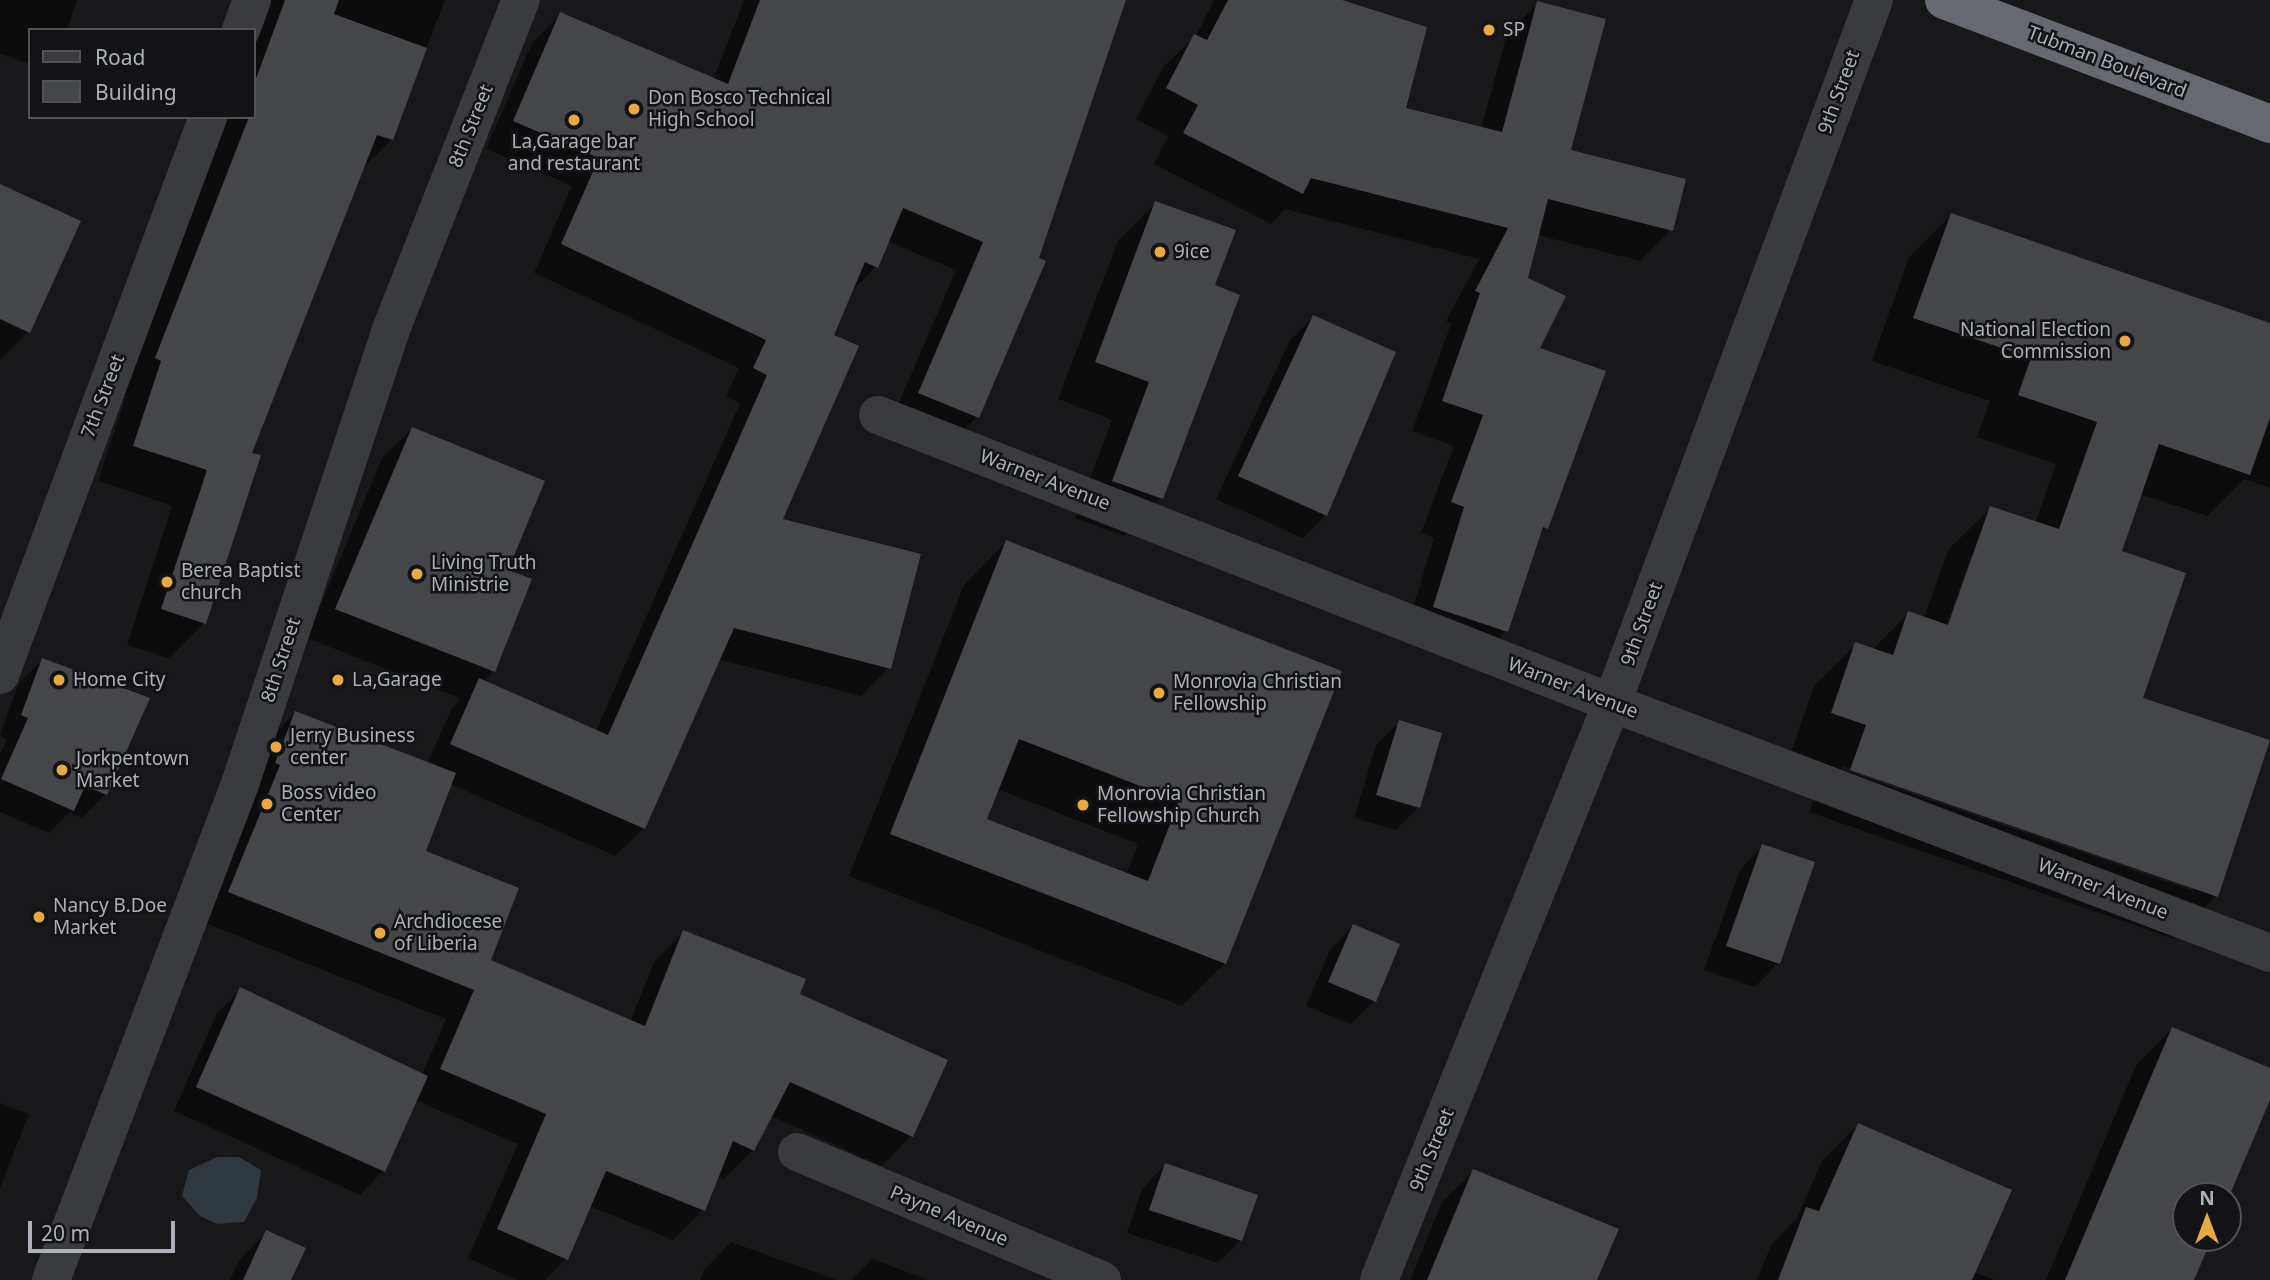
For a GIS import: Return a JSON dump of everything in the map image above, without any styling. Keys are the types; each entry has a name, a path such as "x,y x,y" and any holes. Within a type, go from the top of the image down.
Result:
{"highway":[{"name":"Tubman Boulevard","path":"1944,0 2270,124"}],"street":[{"path":"242,28 253,0"},
{"name":"8th Street","path":"51,1280 240,784 390,332 521,0"},
{"name":"9th Street","path":"1379,1280 1612,703 1874,0"},
{"name":"7th Street","path":"0,675 207,119"},
{"name":"Warner Avenue","path":"878,415 1612,703 2270,953"},
{"name":"Payne Avenue","path":"797,1152 1102,1280"}],"shaded area":[{"path":"217,1157 239,1157 261,1170 257,1198 244,1222 217,1224 200,1216 182,1196 189,1170"}],"building":[{"path":"285,0 339,0 334,14 427,48 393,140 377,135 252,453 261,455 206,624 161,609 207,470 133,446 161,361 155,358 248,119 256,119 256,79"},
{"path":"760,0 1126,0 1039,258 1046,261 979,418 918,393 983,242 903,208 878,268 865,262 834,335 859,346 783,519 921,554 891,669 734,628 645,829 450,744 479,678 608,735 767,375 753,368 766,340 561,244 599,158 513,121 560,12 728,84"},
{"path":"1228,0 1342,0 1427,27 1406,108 1502,132 1537,1 1606,19 1571,150 1686,179 1673,231 1548,199 1528,278 1566,296 1540,348 1606,371 1548,529 1543,527 1508,632 1433,607 1464,507 1451,502 1483,415 1442,401 1480,293 1475,291 1508,228 1311,178 1303,194 1183,133 1198,105 1166,88 1194,34 1207,40"},
{"path":"0,184 81,221 30,333 0,319"},
{"path":"1155,201 1236,230 1215,285 1240,295 1163,499 1112,481 1149,382 1095,362"},
{"path":"1951,213 2270,323 2270,418 2250,475 2159,444 2122,551 2186,573 2143,698 2270,740 2218,897 1850,770 1866,725 1831,713 1855,642 1893,655 1908,611 1948,625 1990,506 2059,529 2097,422 2018,395 2031,358 1913,318"},
{"path":"1313,315 1396,352 1327,516 1238,476"},
{"path":"412,427 545,481 508,570 532,579 495,672 335,609"},
{"path":"1006,540 1342,671 1226,964 890,834","holes":["1019,739 1179,801 1148,881 987,819"]},
{"path":"42,658 150,698 107,795 85,786 74,811 1,779 28,718 21,715"},
{"path":"295,711 456,773 426,851 519,888 491,960 645,1026 683,930 806,979 800,994 948,1060 913,1137 790,1082 754,1151 733,1141 705,1211 606,1171 568,1260 497,1229 546,1114 440,1069 474,990 228,892 280,765 275,763"},
{"path":"1399,720 1442,733 1420,808 1376,795"},
{"path":"1762,844 1815,862 1780,964 1726,946"},
{"path":"1353,924 1400,944 1376,1002 1328,982"},
{"path":"240,987 428,1076 385,1172 196,1087"},
{"path":"2172,1027 2270,1068 2270,1100 2235,1182 2172,1182 2172,1252 2206,1252 2194,1280 2065,1280"},
{"path":"1858,1123 2012,1190 1972,1280 1778,1280 1806,1207 1819,1211"},
{"path":"1165,1163 1258,1195 1242,1241 1149,1210"},
{"path":"1473,1169 1619,1229 1597,1280 1427,1280"},
{"path":"266,1230 306,1248 291,1280 243,1280"}],"place":[{"name":"SP","path":"1489,30"},
{"name":"Don Bosco Technical High School","path":"634,109"},
{"name":"La,Garage bar and restaurant","path":"574,120"},
{"name":"9ice","path":"1160,252"},
{"name":"National Election Commission","path":"2125,341"},
{"name":"Living Truth Ministrie","path":"417,574"},
{"name":"Berea Baptist church","path":"167,582"},
{"name":"Home City","path":"59,680"},
{"name":"La,Garage","path":"338,680"},
{"name":"Monrovia Christian Fellowship","path":"1159,693"},
{"name":"Jerry Business center","path":"276,747"},
{"name":"Jorkpentown Market","path":"62,770"},
{"name":"Boss video Center","path":"267,804"},
{"name":"Monrovia Christian Fellowship Church","path":"1083,805"},
{"name":"Nancy B.Doe Market","path":"39,917"},
{"name":"Archdiocese of Liberia","path":"380,933"}]}
